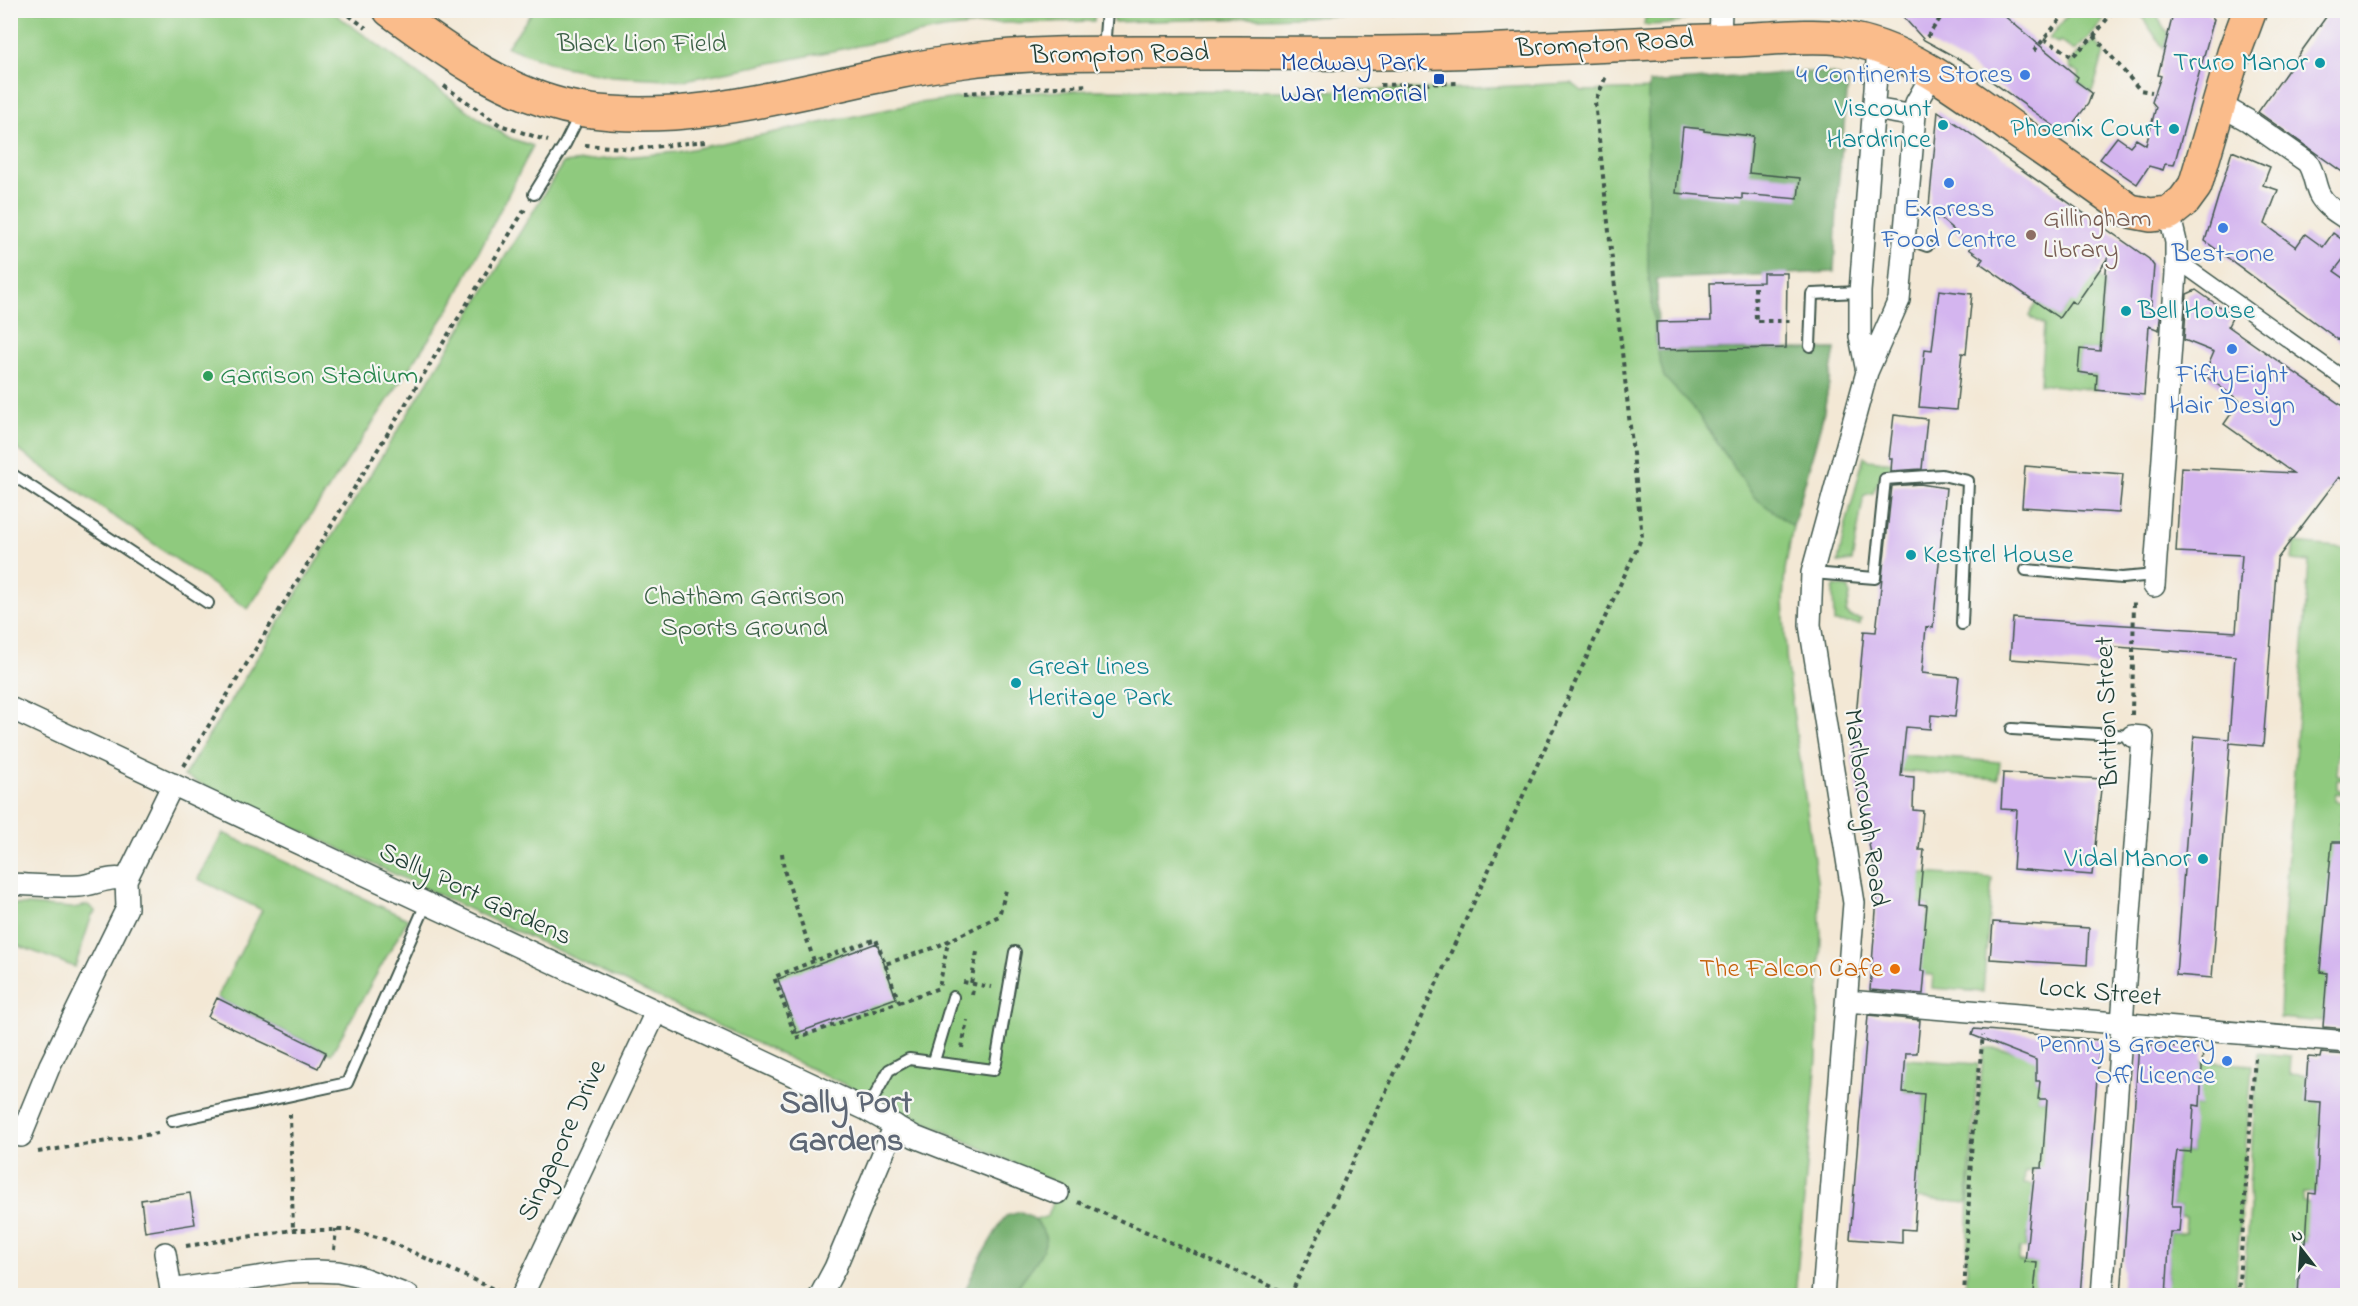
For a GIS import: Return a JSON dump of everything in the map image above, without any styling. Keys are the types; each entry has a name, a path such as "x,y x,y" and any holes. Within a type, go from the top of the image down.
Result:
{"main road":[{"name":"Brompton Road","path":"390,10 474,67 535,96 582,110 634,115 687,112 964,61 1025,55 1390,53 1720,25 1842,38 1878,48 1933,73 2130,211 2151,215 2169,213"},
{"path":"2169,213 2184,201 2195,186 2246,12"}],"street":[{"name":"Marlborough Road","path":"1868,372 1860,336 1860,292 1878,48"},
{"name":"Marlborough Road","path":"1823,1296 1854,903 1810,626 1812,573 1868,372 1899,300 1916,104 1933,73"},
{"path":"2220,105 2247,120 2307,162 2319,194 2328,206 2348,220"},
{"path":"1874,109 1915,116"},
{"path":"2155,580 2177,251 2175,231 2169,213"},
{"path":"2177,251 2188,268 2348,381"},
{"name":"Sally Port Gardens","path":"10,708 867,1110 915,1137 1058,1193"},
{"name":"Britton Street","path":"2102,1296 2143,737 2132,736"},
{"path":"21,1136 50,1065 127,908 126,880 173,784"},
{"path":"10,884 77,886 117,878 126,880"},
{"name":"Lock Street","path":"1847,1001 2348,1042"},
{"name":"Singapore Drive","path":"509,1295 656,1012"},
{"path":"820,1296 836,1269 895,1125"},
{"path":"165,1253 171,1290 291,1272 316,1271 357,1276 409,1296"}],"lane":[{"path":"1103,53 1107,10"},
{"path":"534,194 582,110"},
{"path":"1905,238 1927,246"},
{"path":"1810,346 1812,294 1860,292"},
{"path":"10,473 208,603"},
{"path":"1812,573 1875,578 1886,479 1942,475 1968,481 1962,624"},
{"path":"2026,570 2155,580"},
{"path":"2012,729 2132,736"},
{"path":"172,1122 347,1083 426,904"},
{"path":"867,1110 884,1077 892,1067 911,1059 990,1071 995,1068 1015,952"},
{"path":"934,1061 953,997"}],"path":[{"path":"1924,42 1946,10"},
{"path":"2034,51 2068,10"},
{"path":"2044,39 2072,57 2094,36 2115,10"},
{"path":"2094,36 2140,90 2152,92"},
{"name":"Brompton Road","path":"1291,1295 1642,537 1595,102 1608,73 1596,74"},
{"path":"1377,85 1460,83"},
{"name":"Brompton Road","path":"958,94 1092,85"},
{"path":"564,144 635,149 692,144 715,139"},
{"path":"173,784 534,194"},
{"path":"1755,287 1756,321 1810,322"},
{"name":"Britton Street","path":"2132,736 2134,592 2155,580"},
{"path":"782,853 784,870 814,961"},
{"path":"885,964 948,941 999,916 1006,890"},
{"path":"899,1002 876,939 774,976 796,1038 938,989 948,941"},
{"path":"972,996 977,952"},
{"path":"941,978 949,980"},
{"path":"956,981 1009,989"},
{"path":"959,1065 968,1019"},
{"path":"1964,1296 1972,1138 1984,1028"},
{"path":"2238,1296 2255,1051"},
{"path":"290,1096 293,1230"},
{"path":"36,1152 174,1130 172,1122"},
{"path":"1058,1193 1291,1295"}],"green space":[{"name":"Garrison Stadium","path":"11,10 331,11 488,125 510,138 533,146 451,306 248,609 11,445"},
{"path":"1116,10 1522,11 1113,22"},
{"name":"Black Lion Field","path":"533,11 1095,11 1094,21 996,23 943,29 685,80 612,76 559,66 507,47"},
{"path":"1660,11 1695,11 1678,22 1644,25 1645,18"},
{"path":"2071,11 2111,11 2090,37 2074,51 2060,41 2058,43 2049,39"},
{"path":"2138,11 2160,11 2158,18 2168,34 2164,49"},
{"path":"2095,41 2104,53 2092,93 2076,81 2080,73 2071,69 2069,64 2083,49"},
{"path":"1803,72 1834,75 1840,77 1848,85 1838,187 1834,272 1657,279 1658,350 1835,349 1823,416 1793,526 1754,497 1695,410 1664,377 1657,350 1648,270 1648,97 1649,83"},
{"name":"Great Lines Heritage Park","path":"1572,83 1582,91 1658,89 1657,350 1835,349 1823,416 1793,526 1785,570 1783,600 1787,668 1817,881 1821,934 1817,1059 1795,1295 989,1295 1018,1226 1048,1216 1060,1185 184,776 563,163 677,152 919,103 989,94 1094,90 1312,91 1473,88"},
{"path":"2090,271 2105,282 2100,351 2080,349 2078,372 2097,375 2096,390 2040,384 2044,325 2029,316 2037,302 2059,318"},
{"path":"1864,456 1868,460 1948,469 1946,473 1889,470 1881,475 1873,493 1864,495 1852,561 1838,563 1843,536"},
{"path":"2294,543 2347,548 2348,621 2345,621 2344,633 2348,634 2345,688 2347,689 2348,738 2340,738 2339,746 2347,747 2348,751 2339,750 2337,775 2347,776 2347,779 2337,779 2337,789 2341,790 2341,795 2336,794 2335,801 2347,803 2347,809 2342,809 2341,816 2347,817 2347,822 2340,822 2339,831 2347,832 2347,864 2324,920 2324,929 2346,931 2323,932 2321,955 2345,957 2327,973 2338,1012 2324,1011 2323,1022 2280,1018 2283,923 2309,562 2292,560"},
{"path":"1835,586 1849,588 1850,595 1846,613 1851,617 1861,619 1860,624 1834,622 1833,590"},
{"path":"1903,755 2000,762 1998,779 1899,771"},
{"path":"223,833 408,919 331,1054 217,998 262,910 198,879"},
{"path":"1921,873 1992,878 1983,992 1932,988 1933,975 1919,974 1904,915 1928,917 1929,905 1904,903"},
{"path":"11,904 73,908 88,905 96,912 92,915 75,967 11,943"},
{"path":"1984,1048 2062,1055 2036,1059 2036,1081 2061,1083 2039,1091 2038,1099 2048,1099 2043,1173 2025,1172 2024,1184 2053,1187 2027,1233 2026,1245 2048,1247 2048,1250 2020,1248 2019,1261 2048,1264 2047,1273 2036,1272 2035,1292 2046,1293 2046,1295 1966,1296 1969,1194"},
{"path":"2258,1053 2291,1056 2290,1074 2311,1076 2306,1101 2333,1103 2331,1127 2319,1127 2318,1137 2331,1139 2327,1194 2303,1193 2302,1202 2309,1203 2311,1236 2306,1236 2306,1243 2301,1243 2300,1254 2322,1256 2319,1293 2296,1292 2295,1295 2242,1296 2250,1210 2249,1186"},
{"path":"1905,1059 1978,1064 1967,1203 1893,1196 1917,1190 1918,1182 1895,1102 1923,1105 1924,1094 1895,1091"},
{"path":"2185,1060 2252,1065 2235,1295 2170,1295 2170,1289 2155,1289 2167,1282 2169,1256 2158,1248 2169,1249 2170,1232 2185,1233 2186,1217 2180,1216 2181,1206 2172,1206 2177,1151 2191,1152 2193,1105 2199,1106"},
{"path":"1021,1212 1037,1222 1046,1239 1036,1261 1013,1295 963,1295 979,1260 1002,1221 1006,1216"}],"building":[{"path":"1897,10 1997,10 2078,77 2076,81 2092,93 2088,104 2065,134 1966,63 1924,40"},
{"path":"2174,10 2204,10 2214,19 2174,165 2165,164 2163,170 2149,166 2137,184 2100,159 2117,137 2130,146 2136,139 2146,145 2156,107 2152,102 2161,76 2158,75"},
{"name":"Truro Manor","path":"2331,10 2348,10 2348,176 2258,112"},
{"path":"1938,111 2149,259 2154,266 2150,314 2161,308 2159,330 2149,326 2144,395 2096,390 2097,375 2078,372 2080,349 2100,351 2107,259 2076,304 2071,301 2059,318 1980,263 1983,259 1969,249 1972,246 1941,219 1928,217"},
{"path":"1683,127 1753,136 1749,173 1800,178 1798,199 1742,194 1742,199 1676,193"},
{"path":"2232,151 2270,167 2263,185 2278,190 2265,224 2296,247 2305,234 2323,247 2333,233 2348,244 2348,253 2334,271 2348,281 2348,347 2205,241"},
{"path":"1763,273 1787,273 1786,348 1657,350 1656,322 1711,321 1710,283 1763,282"},
{"path":"1939,290 1972,294 1966,354 1962,353 1956,410 1919,407 1925,349 1932,350"},
{"path":"2196,290 2233,316 2228,326 2348,410 2348,484 2339,477 2277,559 2263,746 2230,743 2212,978 2176,975 2194,736 2229,739 2235,656 2104,646 2103,666 2010,659 2013,618 2236,632 2242,555 2176,552 2181,467 2293,473 2224,424 2240,401 2208,378 2207,368 2214,352 2184,340 2187,294"},
{"path":"1894,415 1927,419 1922,469 1891,471 1892,458 1889,458"},
{"path":"2025,466 2123,474 2119,513 2022,507"},
{"path":"1920,484 1946,488 1933,628 1926,627 1922,673 1959,677 1955,717 1931,715 1930,729 1906,727 1901,776 1914,777 1913,810 1923,811 1919,850 1924,850 1919,904 1927,905 1921,971 1925,971 1923,994 1870,990 1878,884 1852,759 1864,631 1876,632 1892,486"},
{"path":"2003,773 2102,779 2092,875 2013,869 2017,810 2001,809"},
{"path":"2332,842 2348,842 2348,1029 2323,1027 2327,973 2320,972"},
{"path":"1993,922 2089,928 2087,965 1990,959"},
{"path":"877,943 896,998 797,1033 778,979"},
{"path":"217,998 326,1052 318,1068 208,1017"},
{"path":"1868,1015 1920,1020 1917,1053 1906,1053 1903,1092 1924,1094 1914,1230 1902,1229 1902,1243 1850,1239"},
{"path":"1974,1029 2100,1040 2080,1296 2046,1296 2046,1293 2034,1292 2037,1263 2025,1262 2035,1168 2042,1168 2047,1099 2038,1099 2040,1081 2036,1081 2036,1060 1972,1035"},
{"path":"2139,1044 2203,1049 2200,1106 2194,1105 2191,1152 2177,1151 2172,1206 2181,1206 2179,1232 2170,1232 2166,1296 2121,1296"},
{"path":"2321,1053 2348,1055 2348,1296 2298,1296 2301,1243 2306,1243 2309,1193 2316,1194 2321,1102 2305,1101 2308,1057 2320,1058"},
{"path":"190,1193 195,1224 145,1232 141,1200"}],"place":[{"name":"Truro Manor","path":"2320,63"},
{"name":"4 Continents Stores","path":"2025,75"},
{"name":"Medway Park War Memorial","path":"1439,79"},
{"name":"Viscount Hardrince","path":"1943,125"},
{"name":"Phoenix Court","path":"2174,129"},
{"name":"Express Food Centre","path":"1949,183"},
{"name":"Best-one","path":"2223,228"},
{"name":"Gillingham Library","path":"2031,235"},
{"name":"Bell House","path":"2126,311"},
{"name":"FiftyEight Hair Design","path":"2232,349"},
{"name":"Garrison Stadium","path":"208,376"},
{"name":"Kestrel House","path":"1911,555"},
{"name":"Great Lines Heritage Park","path":"1016,683"},
{"name":"Vidal Manor","path":"2203,859"},
{"name":"The Falcon Cafe","path":"1895,969"},
{"name":"Penny's Grocery Off Licence","path":"2227,1061"}],"district":[{"name":"Sally Port Gardens","path":"846,1123"}],"park label":[{"name":"Chatham Garrison Sports Ground","path":"744,612"}]}
